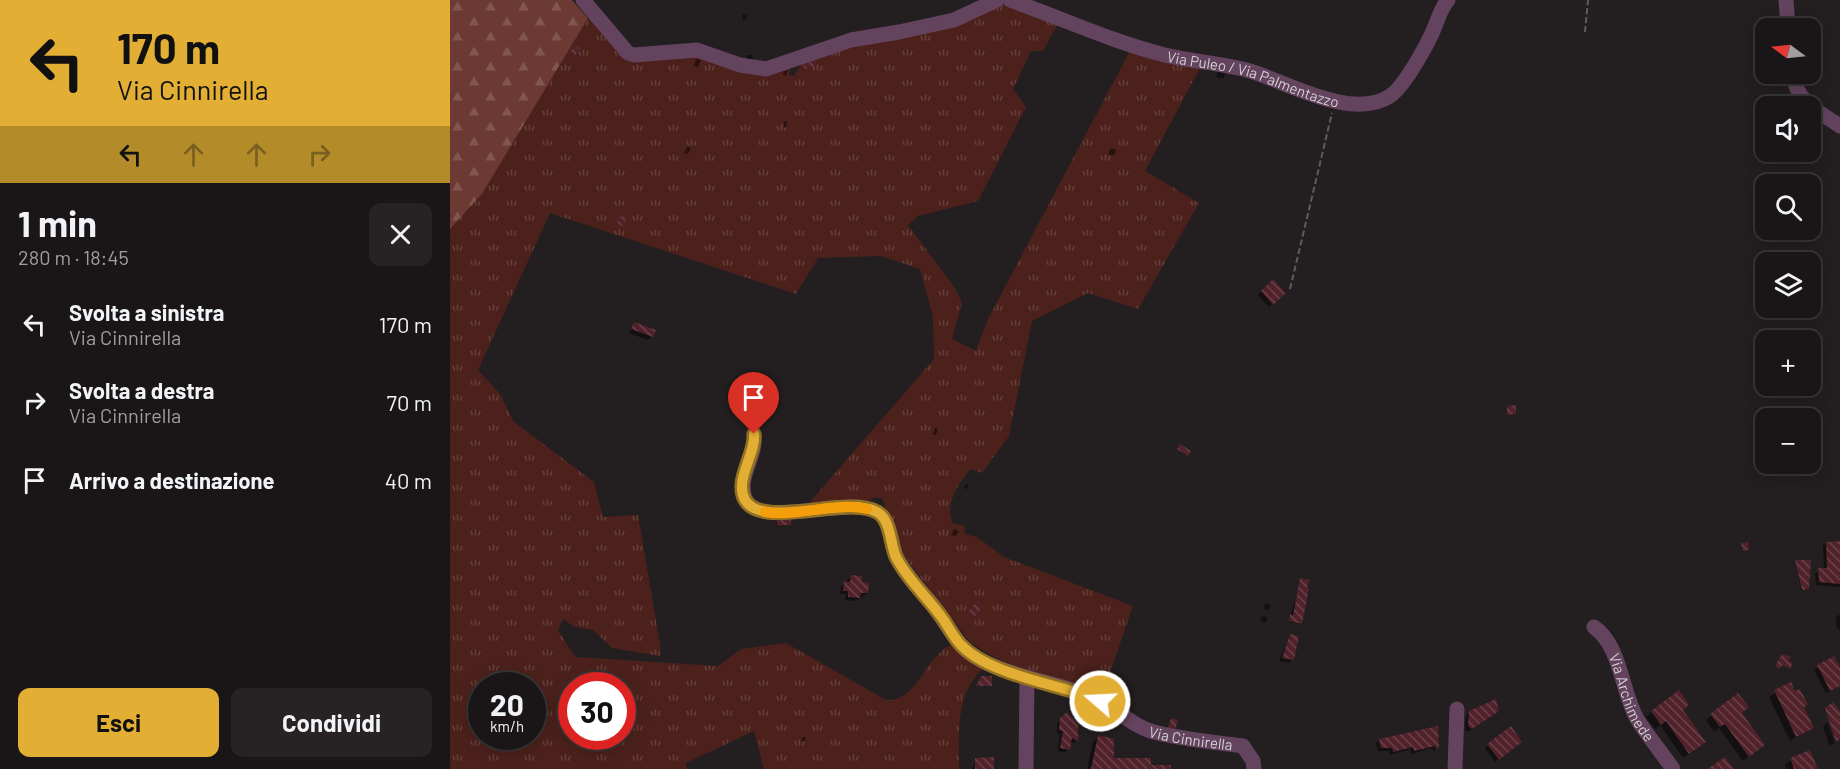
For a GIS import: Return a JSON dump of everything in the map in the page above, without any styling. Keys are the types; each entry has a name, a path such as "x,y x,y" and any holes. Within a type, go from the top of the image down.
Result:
{"street":[{"path":"583,0 628,53 634,55 697,50 740,65 766,69 851,40 899,33 954,20 997,0"},
{"name":"Via Puleo / Via Palmentazzo","path":"1010,0 1146,49 1252,72 1335,106 1371,103 1388,98 1399,89 1436,25 1442,7 1448,0"},
{"path":"1786,0 1787,18"},
{"path":"1795,84 1803,101 1840,126"},
{"name":"Via Cinnirella","path":"754,434 755,443 742,482 745,500 752,506 778,514 803,509 862,508 878,512 884,519 897,558 963,647 993,665 1092,697 1135,726 1146,730 1244,746 1253,761 1254,769"},
{"name":"Via Archimede","path":"1594,627 1605,635 1625,692 1637,718 1673,769"},
{"path":"1026,769 1027,677"},
{"path":"1455,769 1457,710"}],"path":[{"path":"1585,32 1588,0"},
{"path":"1290,289 1335,106"}],"green space":[{"path":"450,0 572,0 588,18 482,194 450,229"},
{"path":"1003,4 1057,25 1043,51 1031,51 1013,89 1026,107 978,201 918,216 908,225 955,288 962,303 952,339 976,351 988,319 1131,49 1201,66 1145,171 1199,203 1138,309 1088,293 1032,321 1009,436 982,473 970,469 951,502 953,524 964,525 965,534 977,537 1004,557 1133,606 1103,693 1016,667 969,641 903,555 882,498 873,498 868,502 810,502 934,359 933,316 920,269 881,256 818,258 796,294 550,213 478,370 501,395 513,421 594,482 603,517 638,515 660,645 660,656 612,648 593,630 575,627 563,619 558,630 575,657 718,666 741,649 786,643 886,700 905,695 933,660 950,645 986,666 976,676 964,700 959,727 959,769 764,769 754,731 686,763 687,769 450,769 450,229 482,194 588,18 625,54 686,54 790,68 789,75 794,76 802,62"}],"building":[{"path":"575,45 580,49 575,56 570,52"},
{"path":"814,58 816,65 805,69 802,62"},
{"path":"619,216 626,217 624,226 617,224"},
{"path":"1273,279 1286,293 1273,305 1261,291"},
{"path":"634,322 656,330 653,337 631,329"},
{"path":"1516,405 1516,414 1507,415 1507,406"},
{"path":"1180,444 1191,451 1188,456 1177,449"},
{"path":"791,516 791,525 778,526 775,517"},
{"path":"1840,541 1840,584 1819,582 1818,568 1827,568 1826,542"},
{"path":"1748,542 1749,550 1743,551 1741,543"},
{"path":"1795,560 1811,560 1809,589 1802,590"},
{"path":"851,575 862,576 862,582 869,583 868,593 861,593 860,598 848,597 848,591 843,591 844,581 850,582"},
{"path":"1300,578 1309,580 1302,624 1289,621 1290,615 1293,615"},
{"path":"977,601 983,607 975,616 969,611"},
{"path":"1290,634 1299,636 1294,660 1282,658"},
{"path":"1782,654 1791,657 1788,660 1793,663 1790,669 1782,665 1779,669 1775,666"},
{"path":"1834,656 1840,667 1840,686 1830,691 1817,665"},
{"path":"981,676 992,676 992,686 976,686"},
{"path":"1791,682 1795,691 1800,689 1808,705 1804,707 1814,728 1796,737 1774,690"},
{"path":"1679,690 1689,705 1683,710 1706,742 1689,754 1666,721 1661,725 1651,711"},
{"path":"1738,693 1749,707 1742,713 1765,745 1749,757 1725,724 1720,727 1710,714"},
{"path":"1496,699 1499,711 1472,729 1468,726 1469,711"},
{"path":"1833,702 1840,711 1840,739 1836,742 1825,708"},
{"path":"1067,712 1078,723 1078,741 1072,738 1070,750 1060,748 1063,731 1059,730 1060,718"},
{"path":"1085,713 1091,715 1089,727 1082,725"},
{"path":"1171,718 1178,720 1175,731 1168,729"},
{"path":"1438,726 1439,748 1436,749 1435,746 1414,751 1413,747 1393,752 1392,748 1381,748 1379,739"},
{"path":"1511,726 1522,742 1499,760 1487,744"},
{"path":"1098,735 1114,739 1114,758 1151,758 1151,765 1171,765 1171,769 1091,769"},
{"path":"1810,750 1818,769 1794,769 1790,758"},
{"path":"994,757 994,769 975,769 975,758"},
{"path":"1725,757 1734,769 1707,769"}],"slow traffic":[{"path":"765,512 778,514 803,509 867,509"}],"route":[{"path":"754,434 755,443 742,482 745,500 752,506 765,512 778,514 803,509 862,508 878,512 884,519 897,558 963,647 993,665 1100,701"}]}
